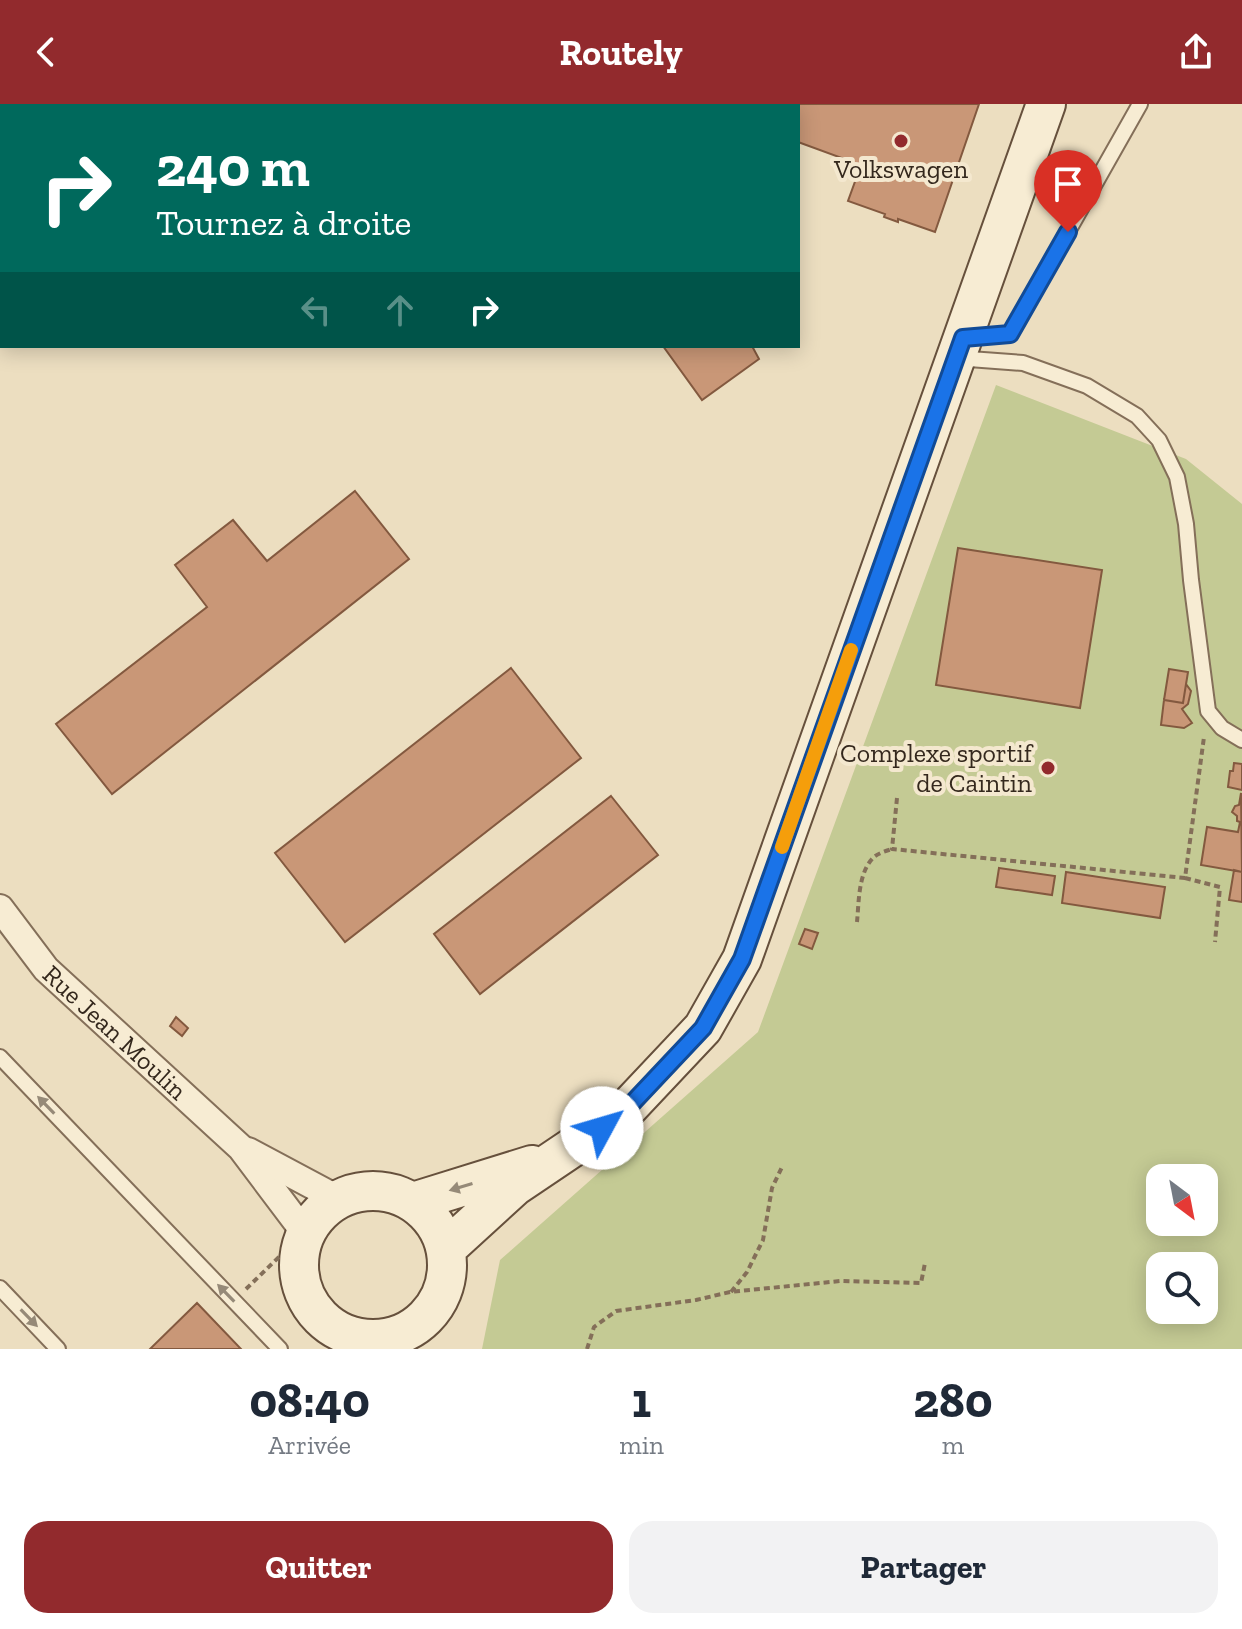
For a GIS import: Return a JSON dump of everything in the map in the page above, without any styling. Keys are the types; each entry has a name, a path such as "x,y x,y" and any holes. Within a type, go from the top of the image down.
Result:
{"main road":[{"path":"446,1249 515,1186 622,1114 703,1028 742,959 1046,104"},
{"path":"413,1202 561,1156"},
{"path":"363,1191 376,1191 389,1192 413,1202 440,1231 446,1249 447,1272 432,1332 413,1328 378,1344 327,1324 310,1305 300,1282 302,1245 338,1199 363,1191"}],"street":[{"name":"Rue Jean Moulin","path":"0,908 46,969 241,1148 338,1199"},
{"name":"Rue Jean Moulin","path":"241,1148 302,1245"}],"lane":[{"path":"959,348 1010,334 1140,104"},
{"path":"959,348 1023,363 1087,386 1137,416 1159,440 1177,477 1186,524 1208,711 1222,728 1242,740"},
{"path":"0,1057 280,1349"},
{"path":"0,1288 58,1349"}],"path":[{"path":"1185,878 1208,711"},
{"path":"892,849 897,798"},
{"path":"857,922 866,867 876,855 892,849 1185,878 1220,887 1215,942"},
{"path":"730,1292 747,1272 763,1240 772,1188 782,1167"},
{"path":"246,1288 280,1256 302,1245"},
{"path":"587,1349 594,1327 616,1311 730,1292 840,1281 921,1283 925,1263"}],"green space":[{"name":"Complexe sportif de Caintin","path":"996,385 1186,459 1242,504 1242,1349 482,1349 500,1260 758,1032"}],"building":[{"path":"800,104 979,104 935,232 898,219 898,222 848,201 861,165 800,143"},
{"path":"664,348 753,348 759,359 702,400"},
{"path":"355,491 409,559 112,794 56,724 207,607 175,565 233,520 267,561"},
{"path":"958,548 1102,570 1080,708 936,685"},
{"path":"511,668 581,758 345,942 275,853"},
{"path":"1169,669 1188,672 1183,703 1164,700"},
{"path":"1186,684 1191,691 1188,704 1182,709 1192,723 1184,728 1161,725 1164,700 1183,703"},
{"path":"1234,763 1242,764 1242,790 1228,787"},
{"path":"1241,793 1242,872 1201,865 1207,827 1238,832 1240,822 1232,812 1239,805"},
{"path":"611,796 658,855 480,994 434,934"},
{"path":"999,868 1055,876 1052,895 996,887"},
{"path":"1234,870 1242,872 1242,902 1229,900"},
{"path":"1066,872 1165,887 1160,918 1062,903"},
{"path":"805,929 818,933 812,949 799,944"},
{"path":"176,1017 188,1028 182,1036 170,1026"},
{"path":"197,1303 241,1349 150,1349"}],"slow traffic":[{"path":"782,847 851,650"}],"place":[{"name":"Volkswagen","path":"901,141"},
{"name":"Complexe sportif de Caintin","path":"1048,768"}],"route":[{"path":"602,1128 622,1114 703,1028 742,959 963,338 1010,334 1068,232"}]}
